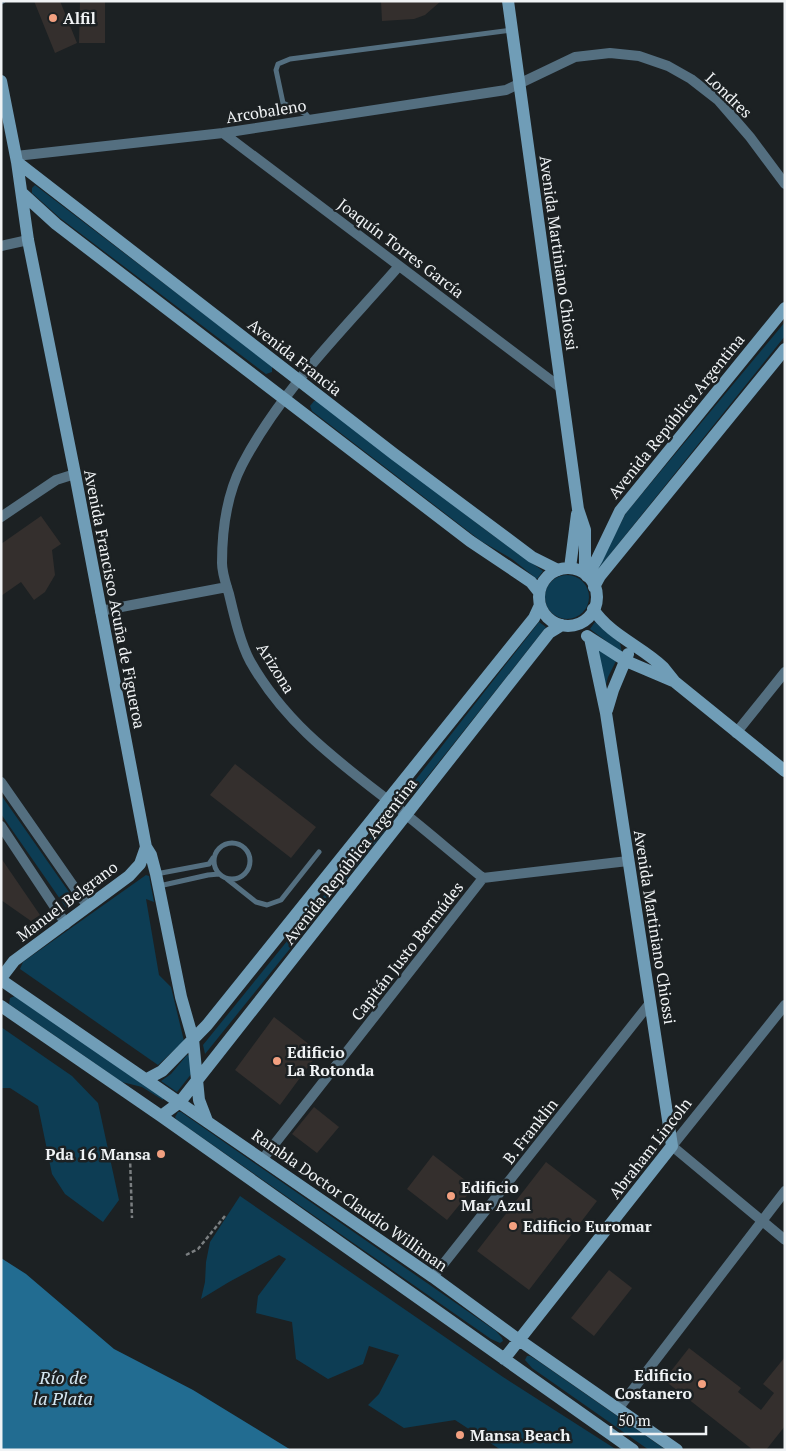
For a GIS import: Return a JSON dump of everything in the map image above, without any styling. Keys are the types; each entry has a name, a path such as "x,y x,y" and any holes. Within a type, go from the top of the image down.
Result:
{"street":[{"name":"Avenida Martiniano Chiossi","path":"508,1 578,509 585,530 586,575"},
{"name":"Londres","path":"519,84 575,57 610,53 639,56 668,66 691,79 718,100 750,137 785,184"},
{"name":"Avenida Francisco Acuña de Figueroa","path":"1,81 17,159 28,240 146,847 151,855 181,997 194,1038 199,1100 207,1121"},
{"name":"Arcobaleno","path":"17,159 223,133 506,90 519,84"},
{"name":"Joaquín Torres García","path":"223,133 561,388"},
{"name":"Avenida Francia","path":"17,159 299,380 532,557 564,569"},
{"path":"22,193 56,224 470,541 531,582 539,592"},
{"path":"2,246 28,240"},
{"name":"Arizona","path":"400,266 283,399 263,429 241,467 228,505 222,565 235,619 249,659 273,696 301,729 337,762 483,878"},
{"name":"Avenida República Argentina","path":"586,575 597,559 620,511 785,308"},
{"path":"594,587 600,576 785,349"},
{"path":"1,517 56,480 75,474"},
{"name":"Avenida Martiniano Chiossi","path":"564,569 578,509"},
{"path":"568,625 585,619 594,609 596,598 594,587 586,575 564,569 546,578 539,592 540,605 548,618 568,625 626,661 675,682"},
{"path":"100,610 227,588"},
{"name":"Avenida República Argentina","path":"147,1080 162,1071 207,1025 534,618 540,605"},
{"path":"594,609 602,620 662,666 675,682 785,771"},
{"name":"Avenida República Argentina","path":"162,1116 180,1102 407,816 549,633 568,625"},
{"name":"Avenida Martiniano Chiossi","path":"590,638 606,713 672,1146"},
{"name":"Avenida Martiniano Chiossi","path":"606,713 613,690 626,661 628,647 626,640"},
{"path":"736,733 785,672"},
{"path":"1,782 88,907"},
{"path":"1,826 66,924"},
{"name":"Manuel Belgrano","path":"1,979 14,961 129,876 140,864 146,847"},
{"path":"483,878 628,861"},
{"name":"Capitán Justo Bermúdes","path":"262,1160 483,878"},
{"name":"Rambla Doctor Claudio Williman","path":"1,979 433,1277 518,1340 677,1450"},
{"name":"B. Franklin","path":"433,1277 650,1003"},
{"name":"Abraham Lincoln","path":"504,1359 785,1005"},
{"path":"1,1006 162,1116 633,1450"},
{"path":"672,1146 785,1240"},
{"path":"618,1409 785,1191"}],"lane":[{"path":"310,120 306,114 283,103 276,70 278,64 290,59 512,30"},
{"path":"157,880 209,864 219,848 227,844 237,844 245,848 250,856 250,866 245,874 236,879 227,879"},
{"path":"214,856 214,866 219,874 256,902 267,905 281,900 319,852"},
{"path":"157,880 219,874"}],"path":[{"path":"130,1157 132,1218"},
{"path":"186,1255 198,1249 225,1216"}],"shaded area":[{"path":"35,185 272,366 272,372 266,374 60,218 32,193 32,188"},
{"path":"785,322 785,336 595,573 626,513"},
{"path":"314,401 318,401 487,531 543,571 537,579 512,559 481,541 312,411 310,406"},
{"path":"567,575 579,579 585,585 589,597 585,609 579,615 567,619 555,615 549,609 545,597 549,585 555,579"},
{"path":"539,622 546,627 416,791 410,787"},
{"path":"595,622 620,643 622,653 590,629"},
{"path":"597,647 616,661 608,677 604,692"},
{"path":"1,795 76,902 67,909 1,814"},
{"path":"380,826 385,831 205,1054 203,1045"},
{"path":"146,875 149,876 154,902 146,899 159,975 171,987 184,1041 158,1065 20,969 23,962"},
{"path":"15,996 163,1098 163,1100 142,1087 122,1082 9,1004 10,998"},
{"path":"1,1027 72,1076 98,1103 119,1200 103,1222 65,1194 52,1174 38,1106 10,1088 1,1088"},
{"path":"187,1055 190,1056 192,1073 177,1092 161,1081 171,1074"},
{"path":"178,1112 181,1112 496,1331 503,1341 500,1343 491,1339 177,1120 175,1117"},
{"path":"240,1196 503,1377 617,1450 501,1450 455,1420 404,1428 368,1405 379,1394 399,1355 369,1346 363,1364 328,1379 296,1359 292,1322 256,1313 258,1296 286,1259 279,1255 201,1299 210,1242"},
{"path":"527,1356 538,1361 666,1450 649,1450 532,1368 525,1360"}],"water":[{"name":"Río de la Plata","path":"1,1258 26,1274 114,1349 193,1390 291,1450 1,1450"}],"building":[{"path":"34,1 60,1 77,43 55,53"},
{"path":"80,1 105,1 105,43 79,43"},
{"path":"381,1 441,1 425,15 414,19 382,21"},
{"path":"41,516 61,544 52,550 55,575 45,592 34,600 21,582 1,596 1,544"},
{"path":"235,764 316,827 291,858 210,795"},
{"path":"1,858 40,915 31,921 1,900"},
{"name":"Edificio La Rotonda","path":"274,1017 319,1052 280,1105 235,1070"},
{"path":"314,1107 339,1127 317,1153 292,1134"},
{"path":"433,1155 474,1187 447,1220 407,1189"},
{"name":"Edificio Euromar","path":"546,1162 597,1201 529,1290 477,1251"},
{"path":"609,1270 632,1288 594,1336 571,1318"},
{"path":"689,1348 741,1388 738,1392 761,1410 774,1393 763,1384 785,1357 785,1426 766,1450 753,1450 664,1380"}],"place":[{"name":"Alfil","path":"53,18"},
{"name":"Edificio La Rotonda","path":"277,1061"},
{"name":"Pda 16 Mansa","path":"161,1154"},
{"name":"Edificio Mar Azul","path":"451,1196"},
{"name":"Edificio Euromar","path":"513,1226"},
{"name":"Edificio Costanero","path":"702,1384"},
{"name":"Mansa Beach","path":"460,1435"}]}
